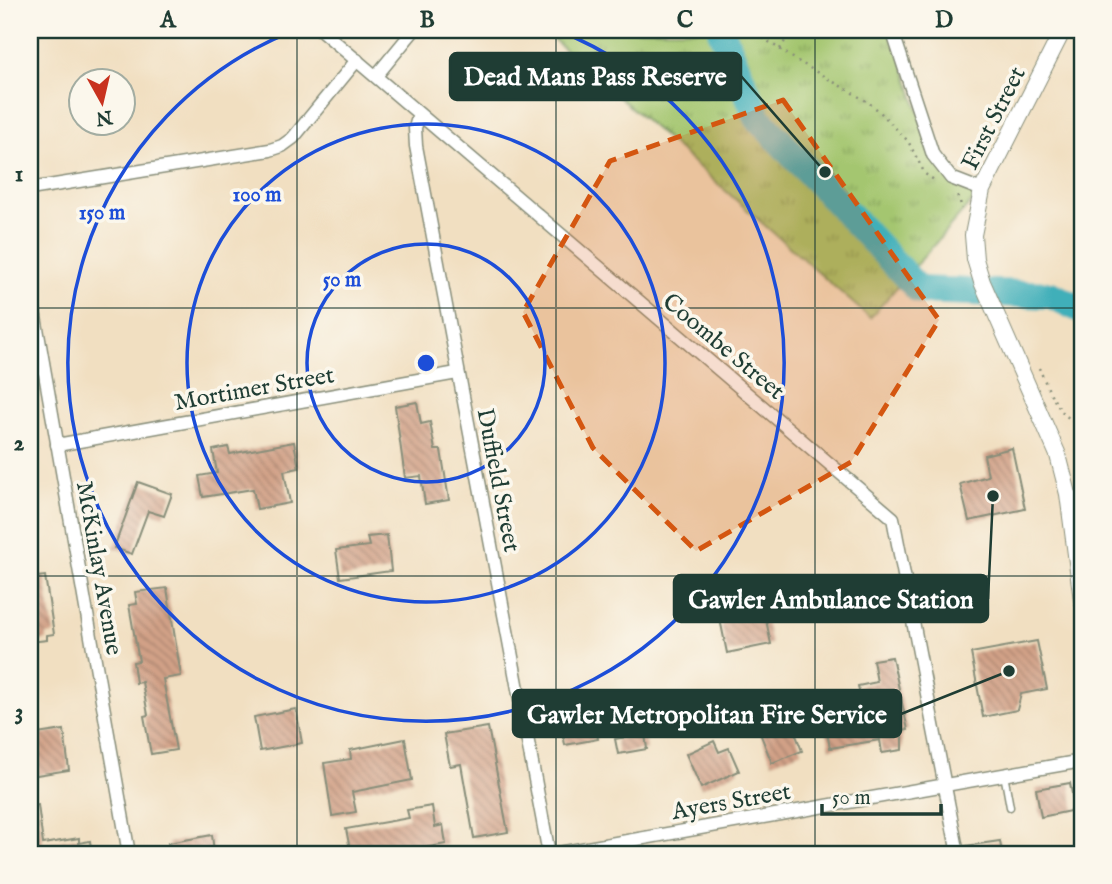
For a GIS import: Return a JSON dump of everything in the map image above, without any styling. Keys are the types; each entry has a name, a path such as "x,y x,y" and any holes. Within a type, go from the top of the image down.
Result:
{"street":[{"name":"Coombe Street","path":"321,30 893,518 958,854"},
{"path":"376,76 414,30"},
{"path":"892,30 933,155 951,178 982,190"},
{"name":"First Street","path":"1063,30 982,190 973,235 975,259 982,282 1058,455 1068,494 1082,600"},
{"path":"30,189 282,146 293,138 357,60"},
{"name":"Duffield Street","path":"419,114 415,128 416,146 457,373 551,854"},
{"name":"McKinlay Avenue","path":"30,289 35,343 57,444 129,854"},
{"name":"Mortimer Street","path":"57,444 457,373"},
{"name":"Ayers Street","path":"551,854 1082,761"}],"lane":[{"path":"1004,774 1010,807"}],"path":[{"path":"751,30 868,102 908,141 925,174 937,182"},
{"path":"780,49 792,30"},
{"path":"948,190 959,198 962,211"},
{"path":"1038,366 1056,404 1077,424 1082,425"}],"highlighted area":[{"path":"783,100 939,320 851,462 696,551 593,448 523,312 610,161"}],"green space":[{"path":"543,30 892,30 933,155 951,178 982,190 870,318"}],"building":[{"path":"417,402 421,424 430,422 435,450 441,450 449,500 425,504 421,476 405,478 395,406"},
{"path":"294,442 299,468 284,471 290,503 257,509 253,489 203,497 199,476 217,473 213,450 228,447 230,454"},
{"path":"1012,448 1025,509 969,521 960,484 988,476 984,455"},
{"path":"138,482 172,494 164,516 148,511 132,554 114,548"},
{"path":"387,535 391,571 340,578 336,550 369,546 367,537"},
{"path":"45,576 54,634 47,635 47,640 30,642 30,578"},
{"path":"167,588 181,676 163,679 176,750 151,754 144,716 148,715 142,682 136,683 133,662 139,661 129,605 137,604 135,592"},
{"path":"764,610 771,644 727,653 720,619"},
{"path":"1037,641 1047,689 1021,694 1017,710 983,717 971,653"},
{"path":"892,657 908,730 902,731 902,750 882,753 880,740 830,748 826,727 831,726 828,708 861,702 858,686 877,682 873,660"},
{"path":"592,704 598,739 565,745 559,710"},
{"path":"296,709 302,743 260,751 254,717"},
{"path":"791,722 802,751 772,763 760,733"},
{"path":"488,727 508,832 474,838 461,764 450,766 444,734"},
{"path":"64,730 69,770 30,776 30,735"},
{"path":"645,734 647,749 618,754 615,739"},
{"path":"405,739 412,780 352,792 356,812 332,816 324,763 351,759 350,750"},
{"path":"714,741 719,752 729,748 739,771 701,788 686,754"},
{"path":"1070,783 1075,810 1041,817 1036,789"},
{"path":"30,805 38,805 43,844 79,838 79,843 90,841 92,854 30,854"},
{"path":"432,806 435,827 443,825 446,844 390,854 351,854 346,829 409,818 407,810"},
{"path":"212,835 214,852 170,854 168,843"},
{"path":"1000,841 1002,854 967,854 965,846"}],"waterway":[{"path":"721,30 758,118 919,290 1051,295 1082,310"}],"place":[{"name":"Dead Mans Pass Reserve","path":"825,172"},
{"name":"Gawler Ambulance Station","path":"993,496"},
{"name":"Gawler Metropolitan Fire Service","path":"1009,671"}]}
